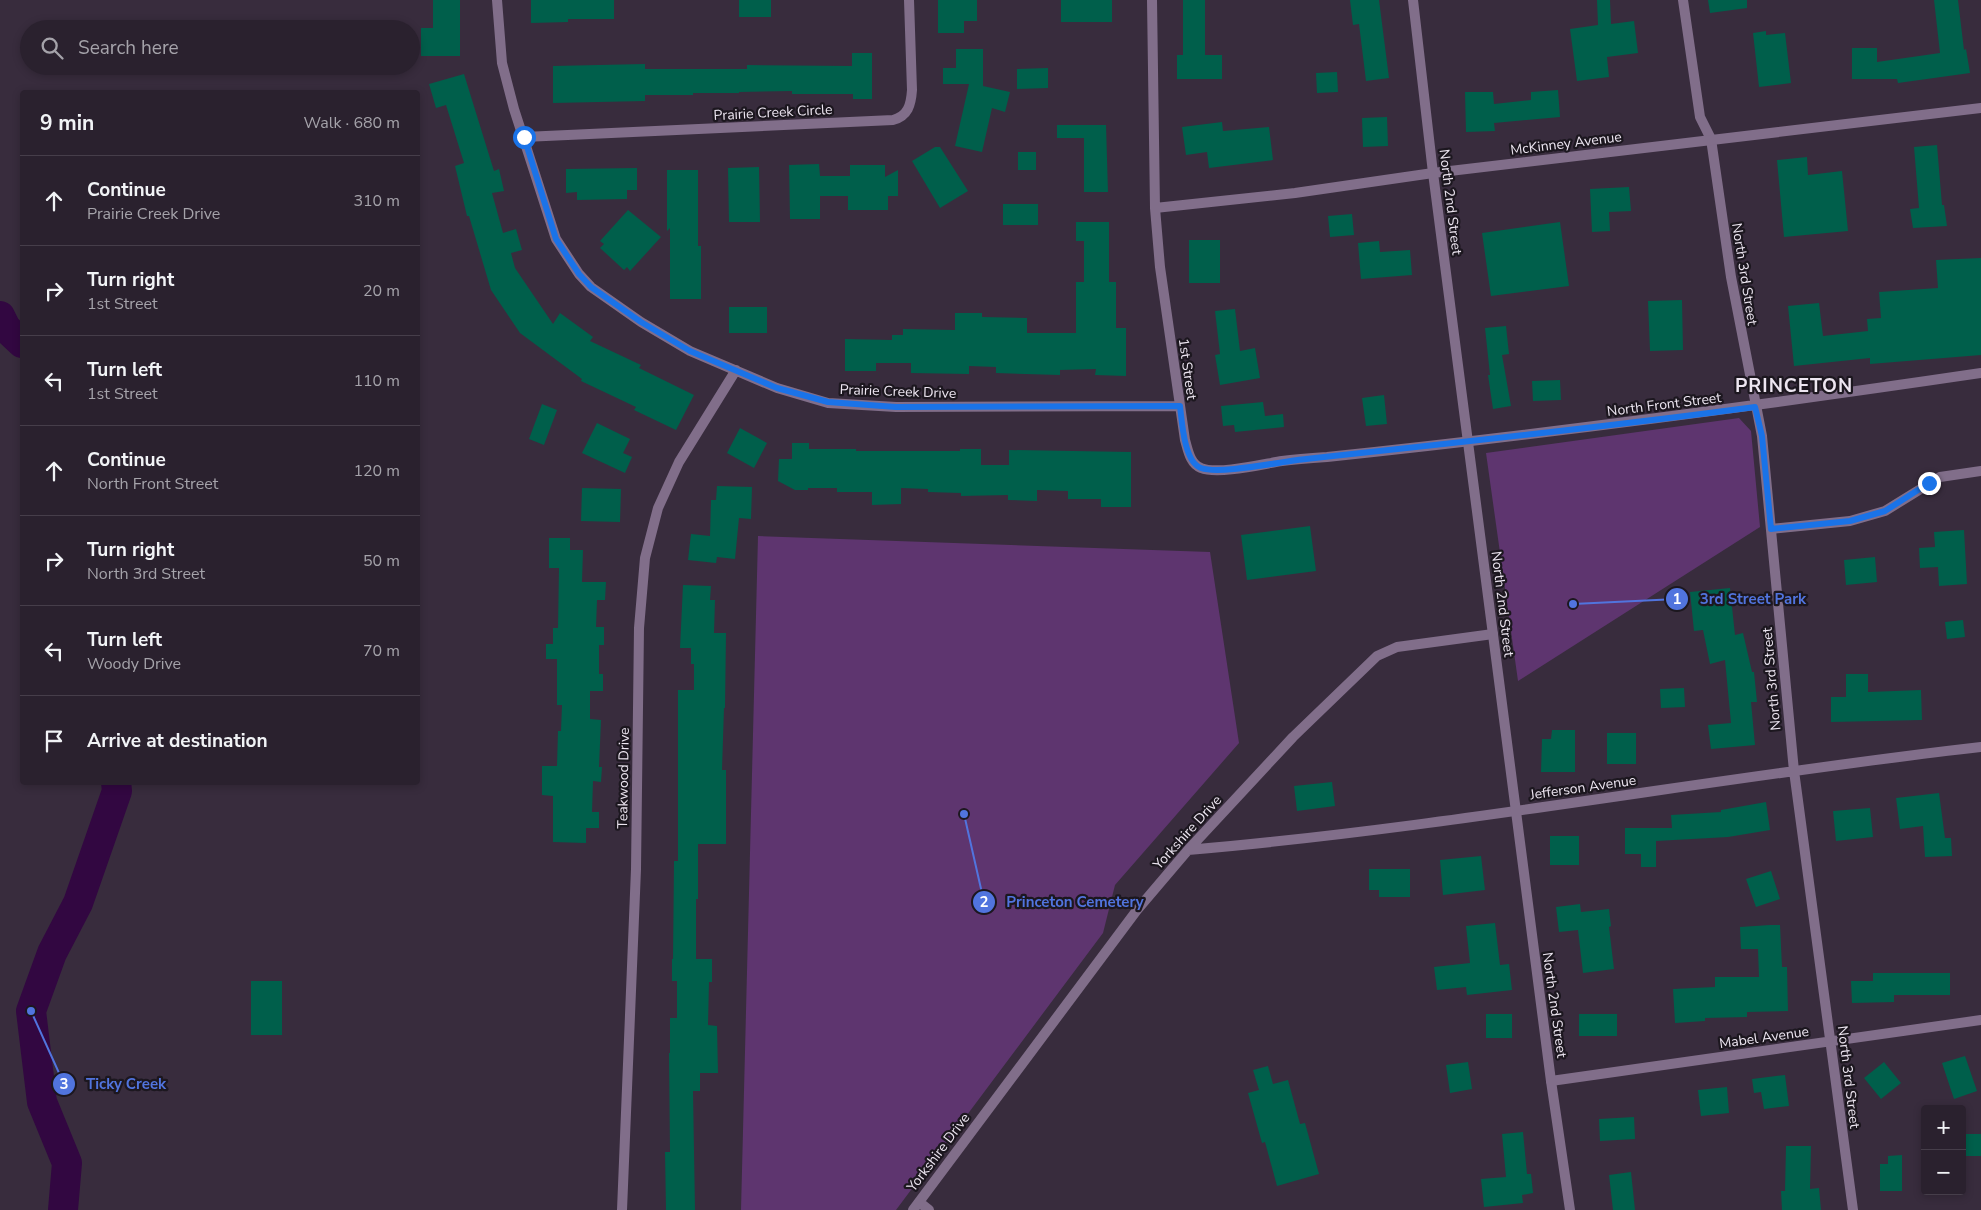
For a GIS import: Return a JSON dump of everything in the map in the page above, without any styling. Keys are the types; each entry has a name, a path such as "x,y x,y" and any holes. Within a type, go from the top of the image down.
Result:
{"street":[{"name":"Prairie Creek Drive","path":"497,0 502,62 514,108 556,239 579,274 591,287 641,322 690,351 777,388 828,402 896,407 1180,406"},
{"name":"Prairie Creek Circle","path":"524,137 810,125 901,118 908,111 912,90 909,0"},
{"name":"1st Street","path":"1152,0 1155,208 1160,267 1185,440 1190,458 1200,468 1224,469 1282,461 1469,442"},
{"name":"North 2nd Street","path":"1414,0 1433,173 1469,442 1492,634 1551,1081 1570,1210"},
{"name":"North 3rd Street","path":"1683,0 1700,116 1711,139 1731,277 1762,436 1794,771 1853,1210"},
{"name":"McKinney Avenue","path":"1155,208 1295,193 1433,173 1981,108"},
{"name":"Teakwood Drive","path":"622,1210 636,869 639,628 645,558 658,508 679,462 736,370"},
{"name":"North Front Street","path":"1469,442 1755,407 1981,373"},
{"path":"1771,529 1850,521 1885,511 1940,477 1956,473 1981,471"},
{"name":"Yorkshire Drive","path":"916,1206 1137,910 1188,850 1293,737 1377,656 1396,647 1492,634"},
{"name":"Jefferson Avenue","path":"1188,850 1252,844 1515,811 1794,771 1981,747"},
{"name":"Mabel Avenue","path":"1551,1081 1981,1020"},
{"path":"916,1206 929,1210"}],"shaded area":[{"path":"1739,418 1751,431 1760,527 1518,681 1486,453"},
{"path":"758,536 1210,552 1239,743 1115,885 1103,933 896,1210 741,1210"}],"building":[{"path":"433,0 460,0 460,56 421,56 421,28 433,28"},
{"path":"531,0 614,0 614,19 568,19 568,22 531,23"},
{"path":"739,0 771,0 771,17 739,17"},
{"path":"938,0 977,0 977,21 964,21 964,33 938,33"},
{"path":"1061,0 1112,0 1112,22 1061,22"},
{"path":"1183,0 1205,0 1205,55 1222,55 1222,79 1177,79 1177,55 1183,55"},
{"path":"1350,0 1379,0 1389,78 1366,81 1359,24 1353,25"},
{"path":"1597,0 1610,0 1611,24 1634,21 1638,53 1607,57 1609,77 1577,81 1570,29 1598,25"},
{"path":"1708,0 1747,0 1747,8 1710,13"},
{"path":"1934,0 1958,0 1964,50 1966,49 1970,73 1898,83 1897,79 1852,79 1852,48 1877,48 1877,62 1940,53"},
{"path":"1766,31 1766,35 1785,33 1791,83 1759,87 1753,33"},
{"path":"956,49 983,49 983,86 1010,92 1005,112 992,108 982,152 955,146 969,84 943,84 943,68 956,68"},
{"path":"852,53 872,53 872,99 853,99 853,94 792,94 792,91 645,95 645,101 553,103 553,66 645,64 645,69 747,69 747,65 852,66"},
{"path":"1048,68 1048,88 1017,89 1017,69"},
{"path":"1337,72 1338,92 1317,93 1316,73"},
{"path":"464,74 494,171 499,169 504,191 492,193 503,233 516,229 522,250 511,253 515,268 553,324 560,313 593,337 590,341 641,365 639,368 694,395 676,430 634,410 636,407 581,381 582,379 520,333 491,290 469,216 467,216 455,166 464,163 446,105 436,108 429,84"},
{"path":"1558,90 1560,117 1494,123 1495,131 1466,132 1465,92 1493,92 1494,104 1531,100 1531,92"},
{"path":"1387,117 1388,146 1363,147 1362,118"},
{"path":"1222,122 1223,131 1269,127 1273,160 1209,168 1207,152 1186,155 1182,127"},
{"path":"1057,125 1106,125 1108,192 1084,192 1084,138 1057,138"},
{"path":"1937,145 1942,205 1944,205 1947,226 1913,228 1910,209 1919,208 1914,147"},
{"path":"935,147 940,147 968,191 940,208 912,161"},
{"path":"1018,152 1036,152 1036,170 1018,170"},
{"path":"1807,157 1808,175 1842,171 1848,231 1784,237 1777,160"},
{"path":"819,164 820,176 850,176 850,165 885,165 885,177 898,170 898,196 888,196 888,210 848,210 848,196 820,196 820,219 790,219 789,165"},
{"path":"759,167 760,222 729,222 728,168"},
{"path":"637,168 637,190 627,190 627,199 577,200 577,192 566,193 566,169"},
{"path":"667,170 698,170 698,246 701,246 701,299 670,299 670,228 667,231"},
{"path":"1629,187 1631,211 1609,212 1610,231 1592,232 1590,189"},
{"path":"1003,204 1038,204 1038,225 1003,225"},
{"path":"628,210 661,237 630,271 627,267 624,270 600,248 604,244 600,241"},
{"path":"1352,214 1354,235 1330,237 1328,216"},
{"path":"1076,222 1109,222 1109,282 1116,282 1116,328 1126,328 1126,376 1095,375 1096,369 1060,370 1060,375 996,373 996,367 969,366 969,374 911,373 911,363 876,363 876,371 845,371 845,339 892,340 892,335 903,335 903,329 955,330 955,313 982,313 982,317 1027,318 1027,333 1076,333 1076,282 1084,282 1084,241 1076,241"},
{"path":"1560,222 1569,286 1491,296 1482,233"},
{"path":"1189,240 1220,240 1220,283 1189,283"},
{"path":"1379,241 1380,252 1410,250 1412,275 1361,279 1358,243"},
{"path":"1981,258 1981,355 1870,364 1870,358 1794,366 1788,306 1819,303 1823,336 1868,331 1867,319 1881,318 1879,292 1938,288 1936,260"},
{"path":"1682,300 1683,350 1650,351 1648,301"},
{"path":"729,307 767,307 767,333 729,333"},
{"path":"1235,309 1240,351 1255,348 1260,378 1220,385 1215,355 1220,354 1215,311"},
{"path":"1506,326 1509,354 1502,355 1511,406 1493,409 1488,375 1490,375 1485,328"},
{"path":"1560,380 1561,400 1533,401 1532,381"},
{"path":"1384,395 1387,424 1366,426 1362,398"},
{"path":"1263,402 1265,416 1283,414 1284,427 1235,432 1234,425 1223,426 1221,406"},
{"path":"542,404 557,410 544,445 529,439"},
{"path":"597,423 630,439 623,453 632,457 625,473 582,453"},
{"path":"740,428 767,443 754,468 727,453"},
{"path":"792,443 809,443 809,449 856,449 856,451 960,451 960,449 981,449 981,465 1009,465 1009,450 1131,452 1131,507 1101,507 1101,499 1068,499 1068,491 1037,490 1037,501 1008,500 1008,495 961,496 961,493 928,492 928,489 901,488 901,504 872,505 872,492 837,492 837,488 795,490 778,481 779,459 792,459"},
{"path":"717,486 752,487 751,519 739,518 735,559 717,557 716,563 688,560 691,534 710,536 711,500 716,500"},
{"path":"582,488 621,489 620,522 581,521"},
{"path":"1310,526 1316,571 1247,580 1241,535"},
{"path":"1964,530 1967,584 1939,586 1938,567 1920,568 1919,548 1935,547 1934,532"},
{"path":"549,538 570,538 570,550 583,550 582,582 606,582 605,600 597,600 596,627 604,627 604,645 599,645 599,674 603,674 603,691 590,691 590,719 601,720 599,767 602,767 601,782 593,781 592,812 599,812 599,828 586,828 586,843 553,842 553,796 542,795 542,766 557,766 558,731 561,731 562,705 557,705 557,659 546,659 546,644 553,644 553,628 558,628 559,568 549,568"},
{"path":"1875,557 1877,582 1846,585 1844,560"},
{"path":"683,585 711,586 710,600 715,600 714,633 726,633 722,770 726,770 726,844 698,844 698,899 696,899 696,959 712,959 712,982 709,982 708,1025 717,1026 718,1073 700,1073 700,1091 693,1091 695,1210 666,1210 665,1152 670,1152 670,1018 677,1018 677,981 672,981 672,959 674,861 678,861 678,690 694,690 694,664 691,664 691,648 680,648"},
{"path":"1730,588 1735,635 1743,633 1752,672 1754,672 1757,702 1751,702 1755,745 1711,749 1708,725 1731,723 1725,660 1710,664 1703,630 1694,631 1690,592"},
{"path":"1963,620 1965,637 1947,639 1945,622"},
{"path":"1846,674 1868,674 1868,692 1921,690 1922,720 1831,722 1831,697 1846,697"},
{"path":"1684,688 1685,707 1661,708 1660,689"},
{"path":"1552,730 1575,730 1575,772 1541,772 1542,739 1551,739"},
{"path":"1607,733 1636,733 1636,764 1607,764"},
{"path":"1332,782 1335,806 1297,811 1294,786"},
{"path":"1939,793 1945,838 1951,838 1952,856 1925,857 1923,826 1900,829 1896,798"},
{"path":"1766,802 1770,830 1728,837 1656,841 1656,867 1641,867 1641,854 1625,854 1625,828 1672,828 1671,815 1721,812 1721,810"},
{"path":"1870,808 1873,837 1836,841 1833,811"},
{"path":"1550,836 1579,836 1579,865 1550,865"},
{"path":"1481,856 1485,890 1443,895 1440,860"},
{"path":"1369,869 1410,869 1410,897 1379,897 1379,890 1369,890"},
{"path":"1771,871 1780,899 1756,907 1746,879"},
{"path":"1580,904 1581,912 1609,909 1614,969 1583,973 1578,930 1559,932 1556,907"},
{"path":"1495,923 1500,965 1509,964 1512,990 1467,995 1466,987 1437,990 1434,967 1470,963 1466,926"},
{"path":"1780,925 1782,967 1787,967 1788,1011 1747,1012 1747,1017 1705,1018 1705,1021 1675,1023 1673,989 1715,987 1715,977 1759,977 1758,949 1741,949 1740,927"},
{"path":"1873,973 1950,973 1950,995 1894,995 1894,1002 1852,1003 1851,981 1873,981"},
{"path":"251,981 282,981 282,1035 251,1035"},
{"path":"1486,1014 1512,1014 1512,1038 1486,1038"},
{"path":"1579,1014 1617,1014 1617,1036 1579,1036"},
{"path":"1965,1056 1977,1091 1954,1099 1942,1063"},
{"path":"1468,1062 1472,1089 1450,1093 1446,1065"},
{"path":"1884,1062 1901,1083 1881,1099 1864,1078"},
{"path":"1268,1066 1273,1084 1288,1080 1300,1124 1305,1123 1319,1174 1277,1186 1265,1142 1262,1143 1248,1093 1259,1090 1253,1070"},
{"path":"1785,1075 1789,1106 1764,1109 1761,1092 1754,1093 1752,1079"},
{"path":"1727,1087 1729,1113 1701,1116 1698,1090"},
{"path":"1634,1117 1635,1139 1600,1141 1599,1119"},
{"path":"1523,1132 1527,1174 1531,1174 1533,1193 1522,1195 1523,1203 1484,1207 1481,1179 1506,1177 1502,1134"},
{"path":"1966,1134 1981,1134 1981,1156 1966,1156"},
{"path":"1786,1146 1811,1146 1810,1189 1819,1188 1821,1210 1782,1210 1781,1191 1785,1191"},
{"path":"1902,1155 1902,1191 1880,1191 1880,1164 1888,1164 1888,1156"},
{"path":"1631,1172 1635,1210 1613,1210 1609,1175"}],"waterway":[{"path":"0,316 6,328 20,341"},
{"path":"63,1210 67,1163 42,1102 31,1011 52,953 78,903 117,791 116,785"}],"place":[{"name":"3rd Street Park","path":"1573,604"},
{"name":"Princeton Cemetery","path":"964,814"},
{"name":"Ticky Creek","path":"31,1011"}],"district":[{"name":"PRINCETON","path":"1794,385"}],"route":[{"path":"524,137 556,239 579,274 599,294 690,351 777,388 828,402 896,407 1180,406 1185,440 1190,458 1200,468 1218,470 1755,407 1762,436 1771,529 1850,521 1885,511 1929,483"}]}
